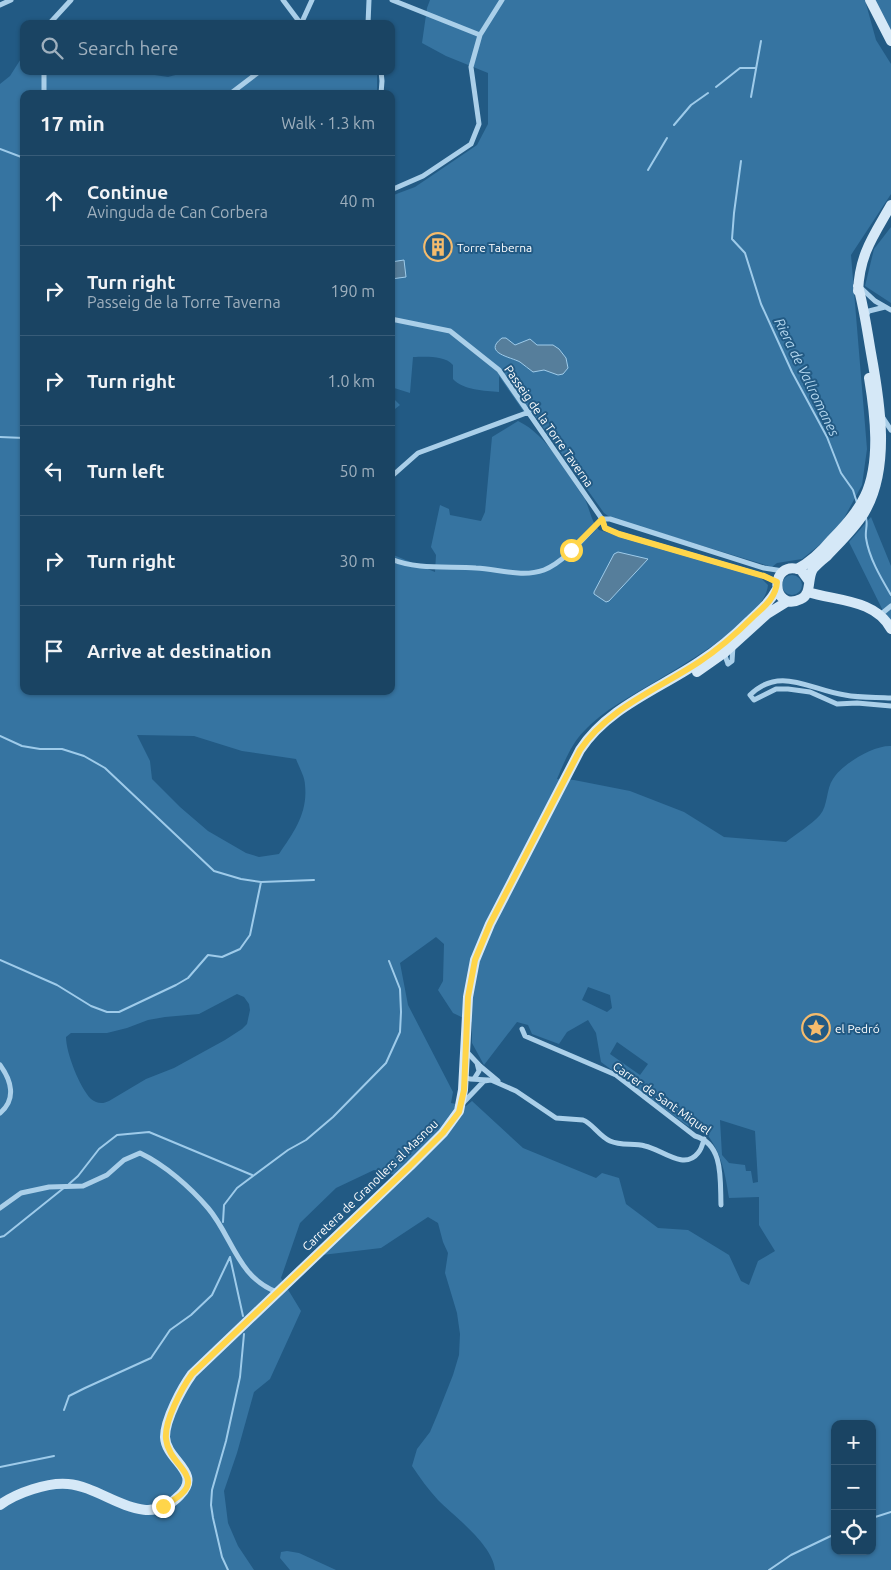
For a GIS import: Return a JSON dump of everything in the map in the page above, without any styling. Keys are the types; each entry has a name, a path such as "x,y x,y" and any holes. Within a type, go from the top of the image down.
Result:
{"main road":[{"path":"870,0 891,42"},
{"path":"809,581 804,573 791,568 784,571 777,586 782,598 788,601 800,600 808,592 809,581 814,568 853,522 865,504 873,497 879,474 877,418 857,303 861,262 866,249 891,205"},
{"path":"858,286 880,400 877,418"},
{"path":"797,569 814,558 853,522"},
{"name":"Carretera de Granollers al Masnou","path":"0,1505 8,1499 30,1490 59,1484 79,1486 96,1491 131,1508 145,1510 172,1502 184,1490 188,1480 185,1471 167,1448 165,1436 170,1419 186,1383 210,1356 279,1293 443,1133 456,1117 469,1078 465,1050 470,980 477,954 490,924 580,750 593,731 620,711 701,661 727,648 769,601 777,586"},
{"path":"808,592 862,604 880,615 891,629"},
{"name":"Carretera de Granollers al Masnou","path":"620,711 673,685 712,662 767,614 788,601"}],"street":[{"path":"0,5 11,0"},
{"path":"52,20 71,0"},
{"path":"282,0 298,20"},
{"path":"303,20 312,0"},
{"path":"368,20 369,0"},
{"path":"392,0 480,35"},
{"path":"395,188 423,176 471,144 479,124 471,66 480,35 502,0"},
{"path":"44,75 44,90"},
{"path":"235,90 255,75"},
{"path":"381,75 381,90"},
{"path":"858,286 875,301 888,308"},
{"path":"865,318 869,312 888,308"},
{"name":"Passeig de la Torre Taverna","path":"395,320 450,330 499,370 602,519 605,528 619,534 764,576 777,586"},
{"path":"395,473 418,454 529,412"},
{"path":"877,418 891,430"},
{"path":"395,560 421,565 531,573 545,570 558,562 602,519 610,519 764,568 784,571"},
{"path":"880,615 891,606"},
{"path":"727,648 728,664"},
{"path":"727,648 732,661 728,664"},
{"path":"712,662 718,661 728,664"},
{"path":"891,698 845,696 794,681 764,685 750,695 754,700 776,689 788,689 810,692 838,704 891,706"},
{"name":"Carrer de Sant Miquel","path":"522,1029 525,1036 616,1076 695,1136 704,1138 712,1148 719,1164 720,1205"},
{"path":"465,1050 489,1074 556,1118 587,1121 597,1132 610,1141 624,1145 646,1146 681,1160 690,1158 698,1153 704,1138"},
{"path":"469,1078 479,1071 477,1062"},
{"path":"0,1065 9,1079 11,1091 9,1103 0,1113"},
{"path":"469,1078 491,1080 503,1084"},
{"path":"461,1106 484,1081 491,1080"},
{"path":"0,1208 21,1192 49,1187 83,1186 107,1175 124,1160 140,1153 156,1161 175,1176 208,1208 221,1226 239,1261 256,1280 279,1293"}],"shaded area":[{"path":"430,0 865,0 876,40 891,64 891,194 851,255 867,449 862,485 837,531 802,559 777,563 772,567 611,518 604,513 532,412 526,415 499,376 499,392 474,389 462,386 453,379 453,365 449,362 434,357 413,357 410,393 395,388 395,194 415,187 477,145 488,124 488,73 446,56 422,43"},
{"path":"875,0 891,0 891,32"},
{"path":"20,60 20,75 155,75 168,77 175,75 377,75 377,90 20,90 20,695 395,695 395,556 435,572 436,555 431,547 440,505 449,509 450,515 481,521 485,512 492,437 518,421 538,435 556,456 585,499 592,519 599,530 755,576 761,578 768,585 762,601 746,619 724,637 699,655 623,701 591,724 575,742 557,779 574,780 630,791 684,812 724,837 786,842 820,815 823,811 831,783 843,767 868,752 891,746 891,1570 495,1570 493,1561 481,1541 438,1500 412,1466 417,1449 430,1432 459,1355 460,1334 457,1313 445,1273 448,1253 438,1223 428,1217 381,1248 322,1255 403,1177 374,1170 336,1188 300,1223 281,1278 301,1311 270,1379 254,1392 224,1491 228,1523 238,1546 254,1570 0,1570 0,84 10,76","holes":["137,735 194,736 242,751 296,759 305,782 304,804 299,822 279,854 259,857 246,853 208,831 152,779 150,761","436,937 444,944 443,981 438,990 453,1013 472,1022 472,1043 484,1065 517,1022 528,1025 532,1034 559,1044 567,1032 588,1020 596,1033 601,1062 689,1127 703,1129 718,1153 726,1179 729,1198 759,1197 759,1225 775,1251 758,1261 749,1285 741,1281 729,1255 688,1230 658,1228 626,1204 619,1178 602,1173 596,1178 523,1148 472,1101 466,1106 451,1103 453,1092 408,1005 400,963","588,987 610,995 612,1008 607,1012 582,1000","237,994 244,997 249,1004 250,1010 247,1024 225,1040 174,1068 146,1079 105,1103 96,1102 91,1099 82,1087 68,1052 66,1037 71,1033 107,1033 148,1020 199,1014","617,1042 648,1064 640,1075 610,1054","720,1120 755,1131 758,1182 753,1183 751,1171 746,1171 745,1165 729,1163 722,1155"]},
{"path":"891,227 891,303 865,286 874,249"},
{"path":"404,260 406,277 395,278 395,261"},
{"path":"502,338 506,338 515,345 530,339 537,345 553,345 566,358 568,368 563,374 558,375 544,370 533,372 520,362 497,351 495,347"},
{"path":"395,400 400,405 395,409"},
{"path":"871,517 891,566 891,627 849,542"},
{"path":"618,552 648,559 606,602 594,594 594,592 614,554"},
{"path":"792,575 799,578 802,585 799,592 792,595 785,592 782,585 785,578"},
{"path":"281,1552 299,1553 336,1570 290,1570 280,1558"}],"waterway":[{"name":"Riera de Vallromanes","path":"751,97 761,41"},
{"path":"716,87 740,68 756,68"},
{"path":"674,125 691,105 708,93"},
{"path":"648,170 667,138"},
{"path":"0,149 20,156"},
{"name":"Riera de Vallromanes","path":"741,161 732,239 745,253 761,304 792,372 827,437 841,473 853,490 857,503"},
{"path":"0,437 20,438"},
{"name":"Riera de Vallromanes","path":"866,518 866,538 870,553 891,595"},
{"path":"0,736 22,746 40,749 62,749 84,756 105,768 214,871 241,879 261,882 314,880"},
{"path":"0,960 57,985 91,1006 107,1012 119,1012 188,978 208,955 222,957 240,949 250,935 261,882"},
{"path":"223,1222 224,1205 237,1188 288,1150 306,1140 333,1117 386,1063 400,1032 401,1012 400,989 389,961"},
{"path":"69,1184 78,1176 99,1149 117,1135 149,1132 252,1175"},
{"path":"0,1237 4,1236 65,1187"},
{"path":"230,1257 243,1316"},
{"path":"64,1410 69,1396 151,1358 170,1330 191,1315 212,1295 230,1257"},
{"path":"228,1570 222,1557 213,1518 211,1505 212,1490 226,1441 240,1377 244,1334"},
{"path":"0,1467 54,1456"},
{"path":"876,1517 891,1512"},
{"path":"769,1570 791,1555 831,1536"}],"place":[{"name":"Torre Taberna","path":"438,247"},
{"name":"el Pedró","path":"816,1028"}],"route":[{"path":"163,1506 180,1496 188,1483 185,1471 167,1448 165,1436 174,1408 192,1374 410,1166 443,1133 459,1112 464,1090 468,997 475,960 490,924 539,827 587,739 593,731 609,719 701,661 724,644 769,601 777,589 777,582 764,576 619,534 605,528 602,519 571,550"}]}
